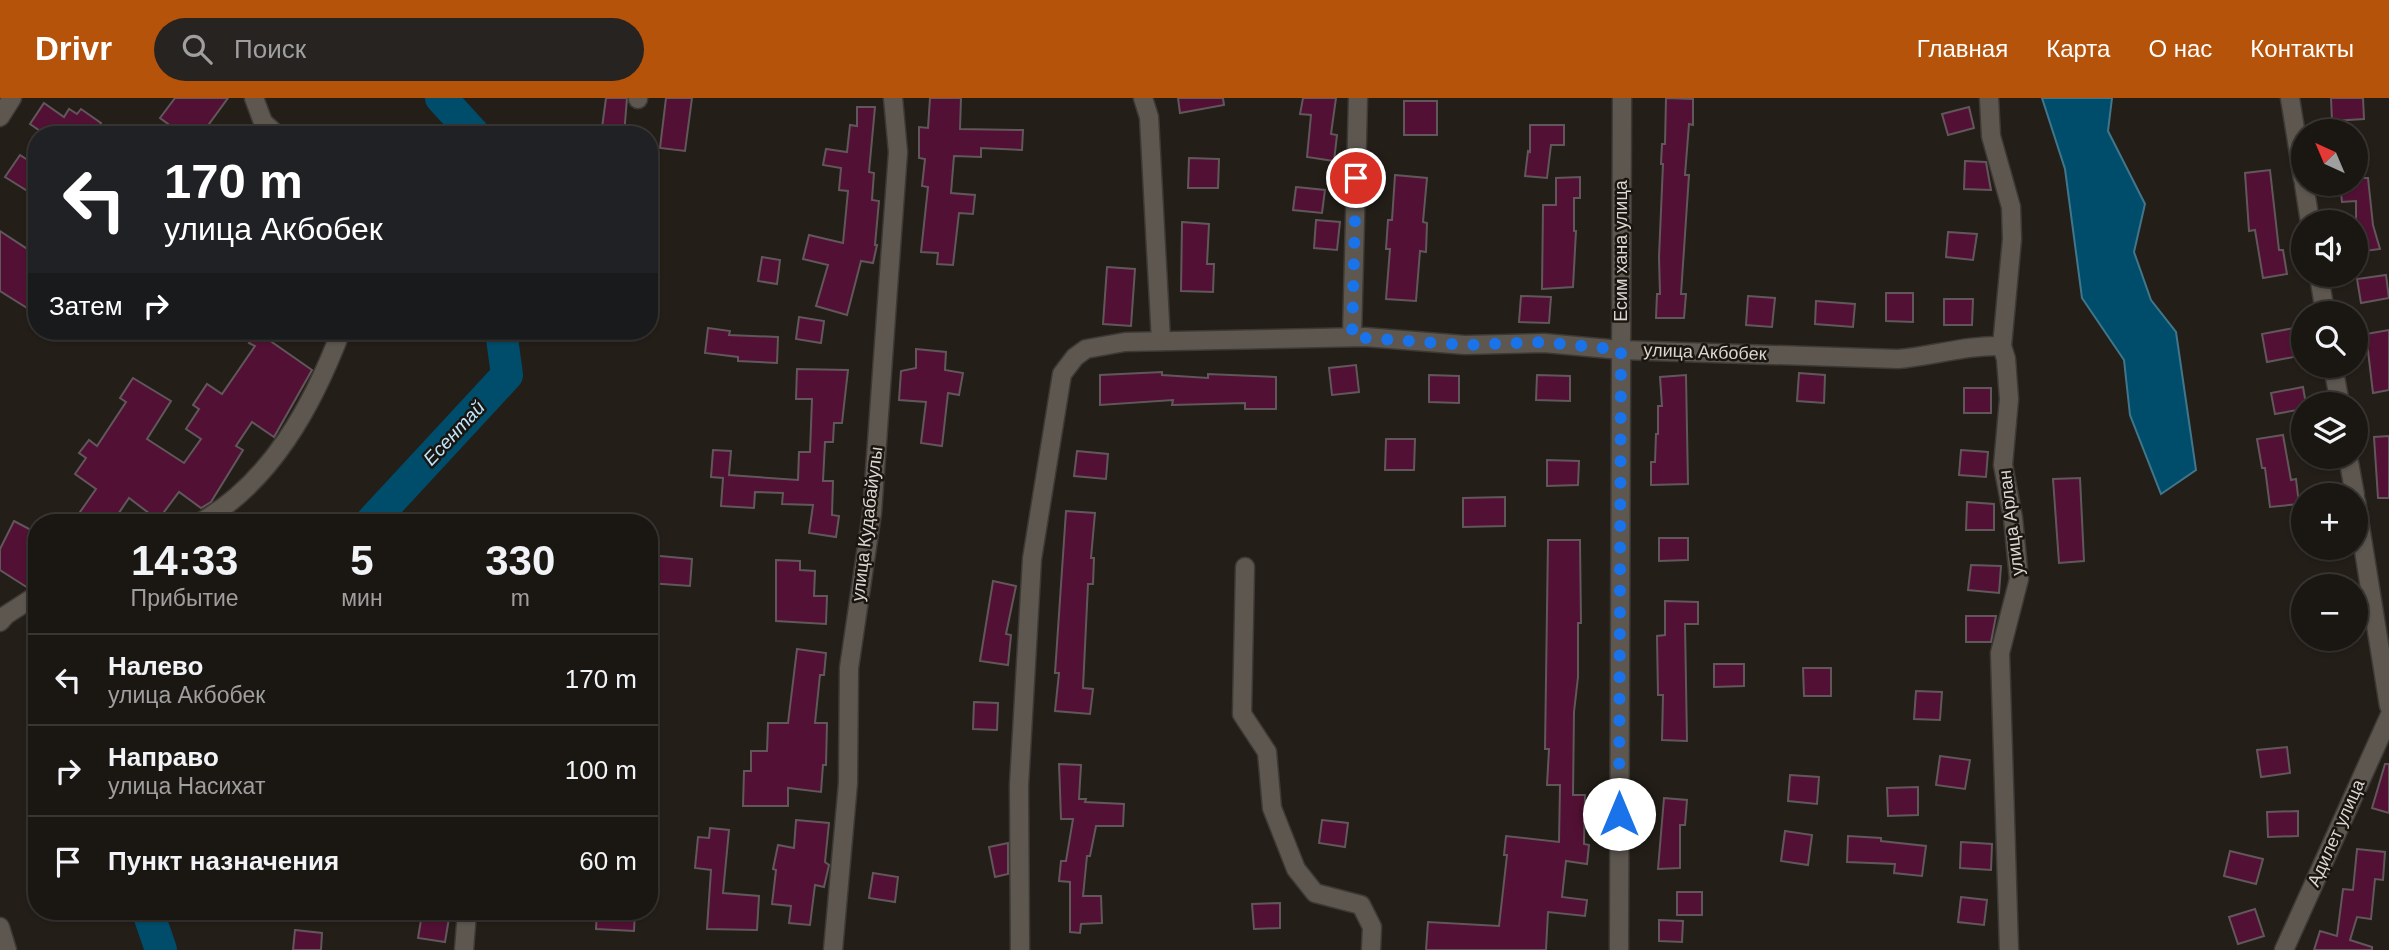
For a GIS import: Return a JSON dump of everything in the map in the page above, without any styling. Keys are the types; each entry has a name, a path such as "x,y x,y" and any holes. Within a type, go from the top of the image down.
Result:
{"street":[{"path":"0,117 12,98"},
{"path":"254,98 263,122 267,126"},
{"name":"улица Кудабайулы","path":"833,950 848,783 849,668 872,513 884,355 898,152 893,98"},
{"path":"1143,98 1149,117 1161,341"},
{"path":"1352,337 1358,98"},
{"name":"Есим хана улица","path":"1619,950 1622,98"},
{"name":"улица Арлан","path":"1989,98 1992,136 2011,207 2012,239 2002,346 2006,359 2009,399 2003,465 2013,518 2019,579 2000,653 2009,950"},
{"path":"2290,98 2293,119"},
{"name":"улица Акбобек","path":"1020,950 1019,785 1031,559 1062,374 1075,357 1086,349 1125,342 1352,337 1465,345 1544,342 1621,350 1898,359 1927,356 1974,345 2002,346"},
{"path":"215,514 267,468 304,413 337,340"},
{"path":"2365,560 2389,706"},
{"path":"1245,567 1242,714 1267,752 1272,808 1296,869 1315,893 1361,905 1372,927 1371,950"},
{"path":"2,616 28,600"},
{"name":"Адилет улица","path":"2284,950 2389,717"},
{"path":"464,950 466,920"},
{"path":"0,927 7,950"}],"water":[{"path":"2042,98 2112,98 2108,131 2145,204 2134,252 2151,300 2176,332 2196,470 2161,494 2130,415 2124,360 2082,298 2065,169"}],"building":[{"path":"175,98 228,98 208,126 171,126 160,118"},
{"path":"606,98 627,98 625,126 602,126"},
{"path":"666,98 692,98 685,151 660,148"},
{"path":"930,98 961,98 960,129 1023,130 1022,150 981,148 981,157 954,156 951,193 975,195 973,214 959,213 953,265 937,264 938,253 921,252 928,187 922,186 925,159 919,158 919,127 928,128"},
{"path":"1178,98 1223,98 1224,105 1180,113"},
{"path":"1303,98 1336,98 1331,134 1337,135 1334,161 1307,157 1311,115 1300,114"},
{"path":"1666,98 1693,99 1693,125 1689,124 1685,175 1689,175 1681,294 1686,294 1684,318 1656,318 1657,294 1660,294 1661,164 1662,144 1665,144"},
{"path":"2331,98 2363,98 2364,119 2332,119"},
{"path":"1404,101 1437,101 1437,135 1404,135"},
{"path":"44,103 64,117 69,109 77,114 81,109 101,123 99,126 30,124"},
{"path":"857,107 875,107 869,172 874,173 872,200 879,201 877,245 873,263 861,261 847,315 816,306 828,265 803,259 809,235 843,243 848,191 839,190 841,168 823,165 826,149 847,152 850,125 857,126"},
{"path":"1969,107 1974,128 1948,135 1942,114"},
{"path":"1530,125 1564,125 1564,145 1551,145 1547,178 1525,176 1528,151 1530,152"},
{"path":"20,155 28,160 28,191 5,177"},
{"path":"1189,158 1219,159 1218,188 1188,188"},
{"path":"1965,161 1986,162 1991,190 1964,189"},
{"path":"2270,170 2279,250 2283,250 2287,274 2263,278 2255,230 2249,231 2245,173"},
{"path":"1395,175 1427,178 1423,222 1427,223 1426,252 1420,251 1416,301 1386,299 1390,249 1386,249 1388,220 1392,220"},
{"path":"1580,177 1580,198 1574,198 1576,231 1573,287 1542,289 1543,205 1556,205 1556,178"},
{"path":"2368,178 2373,225 2380,249 2368,250 2368,210 2356,210 2356,201 2342,202 2341,196 2368,196"},
{"path":"1296,187 1325,190 1322,213 1293,210"},
{"path":"1316,220 1340,222 1337,250 1314,248"},
{"path":"1182,222 1209,224 1207,264 1214,264 1213,292 1181,291"},
{"path":"0,231 26,248 28,245 28,307 0,291"},
{"path":"1948,232 1977,234 1973,260 1946,257"},
{"path":"762,257 780,260 777,284 758,281"},
{"path":"1107,267 1135,269 1131,326 1103,324"},
{"path":"2386,275 2389,298 2361,301 2358,287 2368,287 2368,277"},
{"path":"1886,293 1913,293 1913,322 1886,321"},
{"path":"1521,296 1551,297 1549,323 1519,322"},
{"path":"1748,296 1775,298 1772,327 1746,325"},
{"path":"1944,299 1973,299 1972,325 1944,325"},
{"path":"1816,301 1855,304 1853,327 1815,324"},
{"path":"799,317 824,321 821,343 796,339"},
{"path":"708,328 730,331 729,335 778,337 777,363 738,361 738,357 705,353"},
{"path":"2291,329 2291,358 2267,362 2262,334"},
{"path":"2389,330 2389,390 2373,393 2368,334"},
{"path":"251,340 269,340 312,370 274,437 252,422 236,446 243,450 211,502 201,508 179,492 162,514 150,514 129,498 118,514 80,512 96,489 75,474 86,458 79,453 89,440 97,446 126,402 120,398 133,378 171,401 147,439 184,463 201,439 186,429 199,409 193,405 207,384 222,394 255,346 249,343"},
{"path":"916,349 946,352 945,370 963,373 959,395 948,393 942,446 921,443 926,402 899,400 901,371 916,368"},
{"path":"1356,365 1359,392 1332,395 1329,368"},
{"path":"797,369 848,370 842,423 834,423 833,442 825,442 823,481 833,481 832,515 839,516 836,537 809,533 813,505 782,504 783,493 755,492 754,508 721,506 723,478 711,477 713,450 731,451 729,475 798,480 799,452 810,452 812,399 796,399"},
{"path":"1162,372 1162,375 1208,378 1208,374 1276,377 1276,409 1245,409 1245,403 1172,405 1173,400 1100,405 1100,375"},
{"path":"1799,373 1825,375 1824,403 1797,401"},
{"path":"1429,375 1459,376 1459,403 1429,402"},
{"path":"1537,375 1570,376 1570,401 1536,400"},
{"path":"1686,375 1688,484 1651,485 1651,462 1655,462 1658,434 1658,406 1662,406 1660,377"},
{"path":"2303,387 2304,392 2291,392 2291,411 2275,414 2271,393"},
{"path":"1964,388 1991,388 1991,413 1964,413"},
{"path":"2283,435 2291,480 2296,479 2296,483 2291,483 2291,505 2270,507 2265,468 2262,468 2257,439"},
{"path":"2389,436 2389,498 2378,498 2374,437"},
{"path":"1386,439 1415,439 1414,470 1385,470"},
{"path":"1961,450 1988,452 1986,477 1959,475"},
{"path":"1077,451 1108,454 1106,479 1074,476"},
{"path":"1547,460 1579,461 1578,485 1547,486"},
{"path":"2080,478 2084,561 2059,563 2053,479"},
{"path":"1505,497 1505,526 1463,527 1463,498"},
{"path":"1967,502 1994,504 1994,530 1966,530"},
{"path":"1066,511 1095,513 1091,558 1094,558 1093,584 1088,584 1083,688 1093,689 1090,714 1055,711"},
{"path":"14,521 28,528 28,588 0,570 0,549"},
{"path":"1659,538 1688,538 1688,560 1659,561"},
{"path":"1548,540 1580,540 1581,623 1578,623 1573,795 1585,795 1584,844 1589,845 1587,864 1566,861 1562,897 1587,900 1585,916 1548,912 1546,950 1426,950 1428,922 1499,926 1507,855 1504,855 1506,836 1559,842 1560,785 1547,785 1549,749 1545,749"},
{"path":"658,556 692,559 690,586 658,584"},
{"path":"776,560 800,561 800,570 815,571 814,596 827,596 826,624 776,621"},
{"path":"1971,565 2001,566 1999,593 1968,590"},
{"path":"993,581 1016,586 1006,634 1011,635 1008,665 980,661"},
{"path":"1665,601 1698,602 1698,624 1685,624 1687,741 1662,740 1663,695 1658,695 1657,636 1665,635"},
{"path":"1966,616 1996,616 1991,642 1966,642"},
{"path":"797,649 826,653 824,675 820,675 815,723 827,723 826,765 823,765 821,792 788,788 788,806 743,806 744,771 751,771 751,751 767,751 768,723 788,723"},
{"path":"1714,664 1744,664 1744,686 1714,687"},
{"path":"1803,668 1831,668 1831,696 1804,696"},
{"path":"1916,691 1942,692 1940,720 1914,719"},
{"path":"974,702 998,703 997,730 973,729"},
{"path":"2287,747 2290,773 2261,777 2257,750"},
{"path":"1940,756 1970,760 1965,789 1936,785"},
{"path":"1059,764 1081,765 1079,799 1086,799 1085,802 1124,804 1123,826 1096,826 1090,856 1087,856 1083,896 1101,896 1102,923 1081,924 1080,933 1070,932 1070,882 1059,881 1061,861 1066,861 1073,819 1061,819"},
{"path":"2385,764 2389,764 2389,813 2372,808"},
{"path":"1790,775 1819,777 1817,804 1788,801"},
{"path":"1918,787 1918,815 1888,816 1887,788"},
{"path":"1664,798 1687,800 1685,825 1680,825 1680,868 1658,869"},
{"path":"2298,811 2298,836 2268,837 2267,812"},
{"path":"796,820 829,823 825,862 829,865 824,887 815,885 810,925 789,923 791,906 772,904 776,870 773,869 778,845 794,848"},
{"path":"1322,820 1348,823 1345,847 1319,843"},
{"path":"710,828 729,830 723,893 759,896 757,930 707,929 711,870 695,868 698,837 709,838"},
{"path":"1785,831 1812,835 1808,865 1781,861"},
{"path":"1848,836 1881,838 1881,841 1926,846 1922,876 1894,873 1895,864 1847,862"},
{"path":"1961,842 1992,844 1991,870 1960,868"},
{"path":"1008,843 1008,874 995,877 989,847"},
{"path":"2357,849 2385,852 2383,880 2375,879 2371,919 2357,917 2350,940 2372,947 2372,950 2314,950 2320,931 2337,936 2343,889 2353,890"},
{"path":"2230,851 2263,859 2256,884 2224,876"},
{"path":"873,873 898,877 895,902 869,898"},
{"path":"1677,892 1702,892 1702,915 1677,915"},
{"path":"1961,897 1987,900 1984,925 1958,922"},
{"path":"1280,903 1280,928 1254,929 1252,904"},
{"path":"2255,909 2264,936 2238,944 2229,917"},
{"path":"421,920 449,920 445,942 418,938"},
{"path":"597,920 635,920 634,931 596,929"},
{"path":"1659,920 1683,921 1682,942 1659,941"},
{"path":"295,930 322,933 321,950 293,950"}],"waterway":[{"name":"Есентай","path":"441,98 467,126"},
{"name":"Есентай","path":"378,514 507,375 502,340"},
{"name":"Есентай","path":"151,920 161,950"}],"route":[{"path":"1356,178 1352,337 1465,345 1544,342 1621,350 1619,814"}]}
